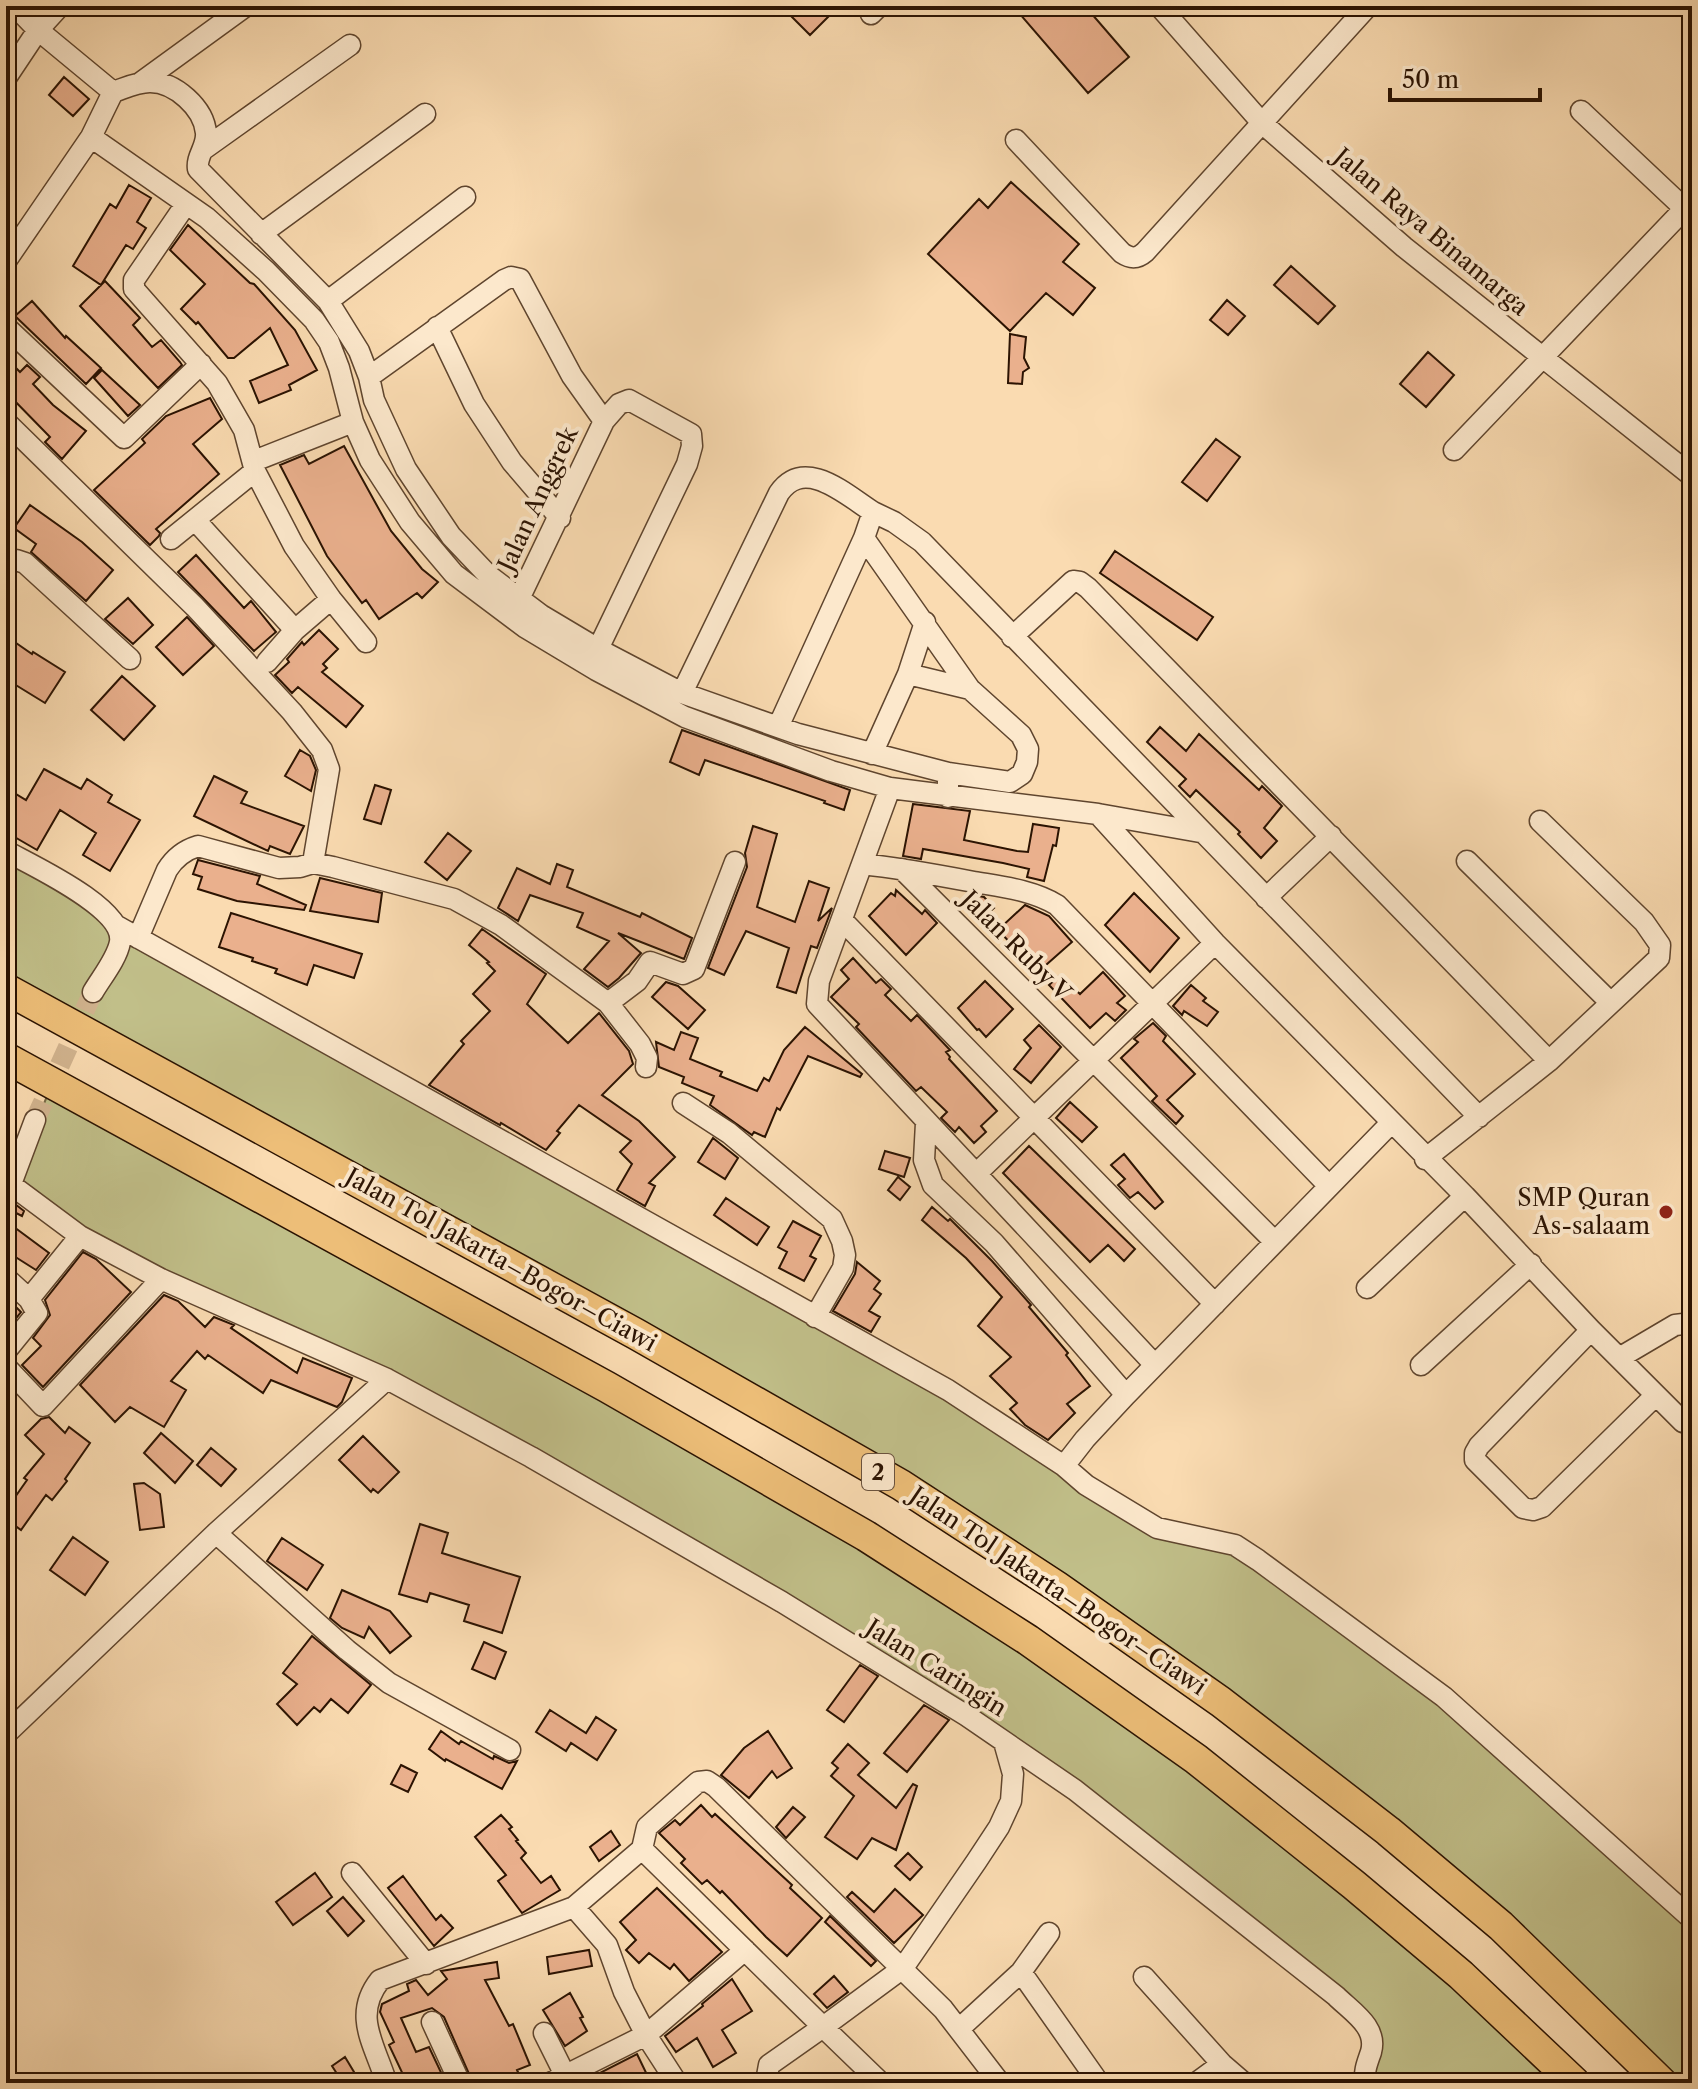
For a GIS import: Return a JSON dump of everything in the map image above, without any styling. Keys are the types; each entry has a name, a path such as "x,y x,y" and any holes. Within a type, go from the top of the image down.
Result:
{"highway":[{"name":"Jalan Tol Jakarta–Bogor–Ciawi","path":"6,989 677,1357 901,1485 1056,1586 1221,1702 1388,1831 1501,1926 1662,2083"},
{"path":"6,1058 632,1401 866,1536 1028,1640 1196,1759 1354,1885 1461,1975 1575,2083"}],"street":[{"path":"15,6 38,30 113,92"},
{"path":"6,78 38,30 60,6"},
{"path":"6,261 91,137 113,92 140,83 246,6"},
{"name":"Jalan Raya Binamarga","path":"1159,6 1262,123 1404,247 1692,476"},
{"path":"1016,140 1116,246 1128,257 1136,258 1145,252 1368,6"},
{"path":"350,45 204,149 197,161 198,169 328,301 359,351 374,400 406,469 451,536 488,575 519,599 598,649 682,693 778,727 872,754 948,773 1010,782 1022,774 1027,762 1028,749 1021,735 970,689 864,538"},
{"path":"140,83 165,84 187,98 204,123 204,149"},
{"path":"1454,450 1688,205 1581,111"},
{"path":"261,234 425,114"},
{"path":"91,137 207,218 314,320 329,342 353,422 383,480 431,548 463,582 526,628 596,670 685,717 831,771 890,788 1098,814 1200,832"},
{"path":"328,301 465,197"},
{"path":"186,204 134,280 134,289 217,383 244,430 255,466 294,546 366,642"},
{"path":"369,377 511,277 520,279 572,376 604,421 619,404 629,400 691,434 692,446 687,464 598,649"},
{"path":"6,327 124,438 201,364"},
{"path":"437,327 481,416 512,462 560,518"},
{"name":"Jalan Anggrek","path":"519,599 604,421"},
{"path":"6,422 195,607 292,712 322,750 329,769 313,863"},
{"path":"171,539 255,466 353,422"},
{"path":"682,693 785,485 804,476 816,478 894,522 922,542 1479,1117"},
{"path":"778,727 873,512"},
{"path":"195,520 295,630"},
{"path":"7,558 25,563 130,659"},
{"path":"1012,637 1073,581 1080,582 1549,1061"},
{"path":"267,662 295,630 331,599"},
{"path":"872,754 908,674 925,622"},
{"path":"908,674 970,689"},
{"path":"948,773 948,797"},
{"path":"890,788 819,981 817,1004 1155,1365"},
{"path":"1098,814 1215,943 1683,1422"},
{"path":"1425,1159 1549,1061 1659,958 1660,945 1644,922 1540,821"},
{"path":"1266,898 1331,836"},
{"path":"138,938 167,870 189,849 198,846 279,868 313,863 454,899 501,925 608,1003 640,1044 647,1058 646,1067"},
{"path":"6,851 97,905 117,926 948,1390 1064,1466 1086,1485 1157,1528 1235,1545 1444,1697 1688,1908"},
{"path":"1467,861 1611,1003"},
{"path":"608,1003 637,981 645,965 650,962 683,974 694,969 735,862"},
{"path":"862,864 1040,895 1057,905 1329,1186"},
{"name":"Jalan Ruby V","path":"902,869 1275,1242"},
{"path":"842,920 1215,1304"},
{"path":"93,992 118,947 120,936 117,926"},
{"path":"976,1174 1215,943"},
{"path":"683,1103 729,1133 832,1219 842,1241 845,1255 843,1268 815,1317"},
{"path":"9,1183 35,1120"},
{"path":"926,1123 924,1160 933,1185 994,1243 1126,1395"},
{"path":"1064,1466 1126,1395 1391,1123"},
{"name":"Jalan Caringin","path":"9,1183 80,1236 161,1279 387,1379 531,1457 782,1602 955,1709 1087,1798 1336,1996 1369,2028 1372,2050 1364,2070 1365,2083"},
{"path":"1367,1288 1465,1196"},
{"path":"29,1299 80,1236"},
{"path":"1421,1365 1531,1264"},
{"path":"6,1278 29,1299 37,1313 6,1351"},
{"path":"6,1367 43,1406 161,1279"},
{"path":"1619,1358 1675,1325 1692,1323"},
{"path":"1591,1330 1479,1446 1475,1460 1523,1508 1533,1510 1542,1507 1656,1395"},
{"path":"6,1734 216,1533 387,1379"},
{"path":"216,1533 347,1650 389,1683 510,1750"},
{"path":"770,2083 767,2076 769,2065 903,1968 957,1893 1011,1801 1013,1774 1004,1742"},
{"path":"384,2081 364,2020 369,1994 380,1980 574,1907 642,1849 647,1827 698,1782 707,1781 903,1968 960,2028 1000,2083"},
{"path":"642,1849 881,2083"},
{"path":"352,1873 426,1964"},
{"path":"574,1907 607,1945 624,1992 646,2035 677,2083"},
{"path":"960,2028 1021,1972 1049,1933"},
{"path":"544,2033 562,2081 646,2035 745,1950"},
{"path":"1021,1972 1099,2083"},
{"path":"1144,1977 1222,2064 1244,2083"},
{"path":"432,2022 460,2083"},
{"path":"1196,2083 1222,2064"}],"shaded area":[{"path":"6,851 815,1317 1157,1528 1235,1545 1444,1697 1692,1919 1692,2083 1658,2083 1501,1926 1063,1591 6,989"},
{"path":"52,1084 1046,1652 1574,2083 1365,2083 1372,2039 1075,1790 504,1442 80,1236 11,1184"}],"building":[{"path":"781,6 839,6 810,35"},
{"path":"1013,6 1085,6 1129,57 1088,93"},
{"path":"64,77 89,99 73,116 49,95"},
{"path":"1011,182 1079,244 1063,262 1095,288 1073,315 1046,293 1010,331 928,254 979,199 988,208"},
{"path":"129,185 151,198 137,222 146,228 133,249 126,245 101,285 73,266 110,204 116,208"},
{"path":"188,225 254,284 295,330 317,370 289,385 291,390 259,403 250,381 288,365 270,328 234,358 228,358 198,322 196,324 181,309 205,284 170,250"},
{"path":"1291,266 1335,306 1318,324 1274,285"},
{"path":"105,281 140,318 133,325 152,347 161,340 182,365 158,388 80,306"},
{"path":"1227,300 1245,316 1228,335 1210,320"},
{"path":"32,301 65,338 101,368 86,384 15,316"},
{"path":"1010,334 1026,337 1024,358 1029,368 1023,372 1022,384 1008,383"},
{"path":"1428,352 1454,375 1426,407 1400,384"},
{"path":"6,358 20,372 27,365 40,377 33,384 53,405 86,431 62,459 45,442 50,437 6,392"},
{"path":"102,370 140,405 128,416 94,378"},
{"path":"210,398 222,419 193,444 219,474 156,529 159,536 150,545 94,490 145,443 142,439 166,416"},
{"path":"1216,439 1240,457 1207,501 1182,482"},
{"path":"344,446 391,531 422,569 438,582 422,598 417,593 379,619 366,600 362,603 327,556 280,465 304,455 309,464"},
{"path":"30,505 82,542 113,570 86,601 31,552 36,544 14,528"},
{"path":"1115,551 1213,617 1197,640 1100,573"},
{"path":"196,555 244,608 251,601 276,632 254,651 178,572"},
{"path":"128,598 153,625 133,644 105,619"},
{"path":"187,617 214,646 183,675 156,647"},
{"path":"319,630 338,649 323,664 327,668 322,672 363,706 346,727 298,687 292,693 275,675 289,662 287,659 302,642 304,645"},
{"path":"6,636 65,672 45,703 6,679"},
{"path":"122,676 155,706 124,740 91,710"},
{"path":"1160,727 1186,751 1199,734 1259,790 1262,786 1282,806 1264,828 1277,841 1261,858 1238,834 1240,832 1196,790 1190,797 1179,786 1186,779 1147,742"},
{"path":"682,730 850,790 844,810 705,760 699,775 670,762"},
{"path":"300,750 310,756 316,770 311,791 285,776"},
{"path":"44,769 81,789 87,779 112,795 108,802 140,820 110,871 83,855 96,833 60,810 37,850 6,832 6,788 26,800"},
{"path":"214,776 247,792 241,803 304,826 290,854 270,846 268,851 194,816"},
{"path":"375,785 391,790 381,824 364,819"},
{"path":"913,804 970,811 964,840 1017,851 1028,852 1033,824 1059,828 1044,881 1027,877 1029,869 1003,863 923,849 921,859 903,856"},
{"path":"753,826 777,834 757,907 795,922 809,881 829,888 818,921 832,908 817,948 811,946 796,993 777,987 789,948 746,931 724,975 708,968 747,867 745,853"},
{"path":"448,833 471,851 447,880 425,862"},
{"path":"198,860 260,876 257,884 306,905 304,910 237,901 198,889 202,877 193,874"},
{"path":"557,864 573,870 567,887 640,917 642,913 692,938 684,959 618,933 641,953 608,987 584,969 609,941 577,927 583,913 530,895 518,921 498,908 517,868 550,884"},
{"path":"320,878 382,893 378,922 310,911"},
{"path":"896,890 922,914 925,910 937,923 906,955 869,916 891,893 895,896"},
{"path":"1134,893 1179,938 1150,972 1105,925"},
{"path":"968,894 984,897 994,908 980,920 963,899"},
{"path":"1025,905 1049,916 1072,942 1038,972 998,930"},
{"path":"231,913 362,954 354,978 314,965 307,985 275,973 277,969 252,961 253,958 219,947"},
{"path":"482,929 546,974 527,1004 568,1043 599,1013 629,1051 633,1064 602,1095 639,1121 675,1157 649,1183 655,1186 645,1206 617,1190 632,1164 620,1152 631,1141 579,1105 546,1150 429,1085 464,1044 461,1041 490,1011 473,994 495,971 469,945"},
{"path":"853,958 876,983 881,979 891,989 885,995 911,1021 917,1015 950,1050 946,1052 949,1059 997,1111 981,1126 986,1132 974,1143 959,1127 955,1132 941,1118 947,1112 921,1087 916,1091 856,1027 859,1024 831,997 849,979 841,970"},
{"path":"1103,972 1125,996 1117,1003 1126,1010 1115,1021 1106,1013 1090,1028 1049,985 1060,975 1080,994"},
{"path":"985,981 1013,1009 986,1037 958,1008"},
{"path":"666,982 678,986 705,1010 688,1029 652,997"},
{"path":"1191,985 1206,998 1203,1001 1218,1012 1207,1026 1184,1011 1182,1015 1173,1006"},
{"path":"1153,1023 1166,1036 1163,1041 1195,1074 1167,1100 1183,1116 1176,1124 1152,1101 1157,1096 1121,1058 1138,1042 1134,1039"},
{"path":"1039,1025 1061,1047 1031,1083 1014,1069 1031,1048 1024,1040"},
{"path":"805,1027 862,1074 860,1077 808,1056 780,1110 777,1108 765,1137 754,1132 752,1135 710,1105 714,1096 682,1083 684,1077 659,1067 656,1042 674,1050 681,1032 698,1038 690,1059 722,1072 720,1076 757,1091 764,1078 769,1081 784,1050"},
{"path":"1070,1102 1097,1127 1082,1142 1056,1118"},
{"path":"713,1138 738,1158 725,1179 698,1162"},
{"path":"1029,1146 1135,1249 1124,1261 1108,1245 1090,1262 1003,1173"},
{"path":"885,1151 910,1158 904,1177 879,1169"},
{"path":"1124,1154 1163,1202 1155,1209 1138,1192 1130,1198 1118,1185 1125,1179 1111,1165"},
{"path":"898,1177 910,1187 900,1200 888,1190"},
{"path":"6,1197 24,1211 22,1216 6,1208"},
{"path":"726,1198 769,1227 757,1245 714,1215"},
{"path":"932,1207 948,1221 950,1219 1031,1305 1029,1307 1068,1353 1066,1355 1090,1386 1067,1404 1075,1413 1048,1440 1025,1425 1010,1409 1017,1403 990,1376 1011,1357 978,1326 1002,1297 966,1258 922,1220"},
{"path":"793,1221 821,1236 810,1256 816,1259 804,1281 779,1268 787,1252 778,1247"},
{"path":"14,1227 49,1253 36,1270 6,1251 6,1236"},
{"path":"83,1252 96,1259 131,1292 43,1387 22,1365 41,1346 33,1338 50,1315 45,1300"},
{"path":"857,1262 880,1281 874,1289 881,1294 869,1311 880,1317 871,1332 833,1311 855,1274"},
{"path":"164,1295 178,1301 205,1327 214,1317 234,1325 231,1328 297,1373 303,1358 352,1378 342,1402 337,1407 271,1380 263,1393 208,1355 205,1359 197,1351 171,1381 186,1390 164,1427 130,1407 115,1422 80,1385"},
{"path":"6,1297 21,1312 13,1322 6,1319"},
{"path":"49,1417 65,1433 69,1427 90,1443 52,1500 46,1495 21,1530 6,1519 6,1510 27,1480 24,1478 44,1454 25,1435 41,1419"},
{"path":"161,1433 193,1461 175,1483 144,1453"},
{"path":"363,1436 399,1472 378,1493 373,1489 371,1492 339,1460"},
{"path":"211,1448 236,1469 221,1486 197,1465"},
{"path":"144,1483 160,1494 164,1527 140,1530 134,1484"},
{"path":"420,1524 448,1533 442,1553 520,1577 502,1633 464,1621 469,1605 430,1593 427,1602 399,1594"},
{"path":"73,1537 108,1562 85,1595 50,1570"},
{"path":"282,1538 323,1565 307,1590 267,1561"},
{"path":"342,1590 390,1611 411,1636 390,1653 369,1627 364,1638 342,1628 330,1618"},
{"path":"312,1636 371,1685 348,1713 331,1699 320,1712 314,1707 297,1725 277,1704 297,1684 283,1673"},
{"path":"484,1642 506,1652 495,1679 472,1669"},
{"path":"860,1665 878,1676 844,1722 827,1710"},
{"path":"924,1705 949,1720 907,1772 884,1753"},
{"path":"550,1710 586,1733 596,1717 616,1730 597,1760 571,1743 566,1751 536,1732"},
{"path":"441,1731 459,1744 461,1741 493,1759 494,1756 509,1763 517,1761 502,1789 445,1761 429,1749"},
{"path":"768,1731 792,1768 777,1778 772,1771 749,1798 721,1775 744,1748"},
{"path":"848,1744 869,1763 858,1775 896,1808 913,1784 917,1786 896,1850 872,1838 857,1859 825,1837 854,1796 831,1776 838,1768 832,1763"},
{"path":"401,1765 417,1773 408,1792 391,1784"},
{"path":"701,1805 712,1817 715,1814 792,1885 790,1888 822,1918 787,1956 722,1891 720,1893 707,1880 702,1884 681,1863 685,1859 659,1833 675,1820 680,1825"},
{"path":"793,1807 805,1817 786,1838 776,1827"},
{"path":"501,1815 512,1827 509,1829 526,1853 521,1858 541,1883 551,1876 560,1890 522,1913 498,1881 506,1875 475,1837"},
{"path":"611,1831 620,1845 599,1861 590,1847"},
{"path":"908,1853 922,1867 910,1880 895,1866"},
{"path":"315,1873 332,1897 293,1925 276,1902"},
{"path":"403,1876 436,1920 441,1915 453,1928 434,1946 388,1888"},
{"path":"657,1888 722,1952 689,1981 674,1964 670,1969 649,1953 639,1963 626,1950 636,1940 620,1922"},
{"path":"895,1889 923,1915 894,1943 847,1897 852,1892 874,1912"},
{"path":"343,1897 364,1921 348,1936 327,1911"},
{"path":"830,1916 876,1961 871,1966 825,1922"},
{"path":"589,1950 592,1966 549,1974 547,1957"},
{"path":"497,1962 499,1978 485,1980 509,2026 513,2024 530,2065 517,2070 523,2083 473,2083 444,2017 432,2008 401,2018 416,2052 429,2047 446,2083 407,2083 389,2045 394,2042 380,2012 382,2004 409,1991 407,1984 416,1980 428,1995 447,1979 441,1971"},
{"path":"834,1976 848,1992 827,2008 814,1994"},
{"path":"732,1979 752,2011 722,2030 736,2053 713,2067 697,2038 676,2052 665,2036"},
{"path":"570,1993 587,2031 565,2046 543,2010"},
{"path":"637,2054 651,2083 582,2083 582,2082"},
{"path":"345,2057 354,2072 341,2080 332,2066"}],"tunnel":[{"path":"35,1120 93,992"}],"place":[{"name":"SMP Quran As-salaam","path":"1666,1212"}]}
